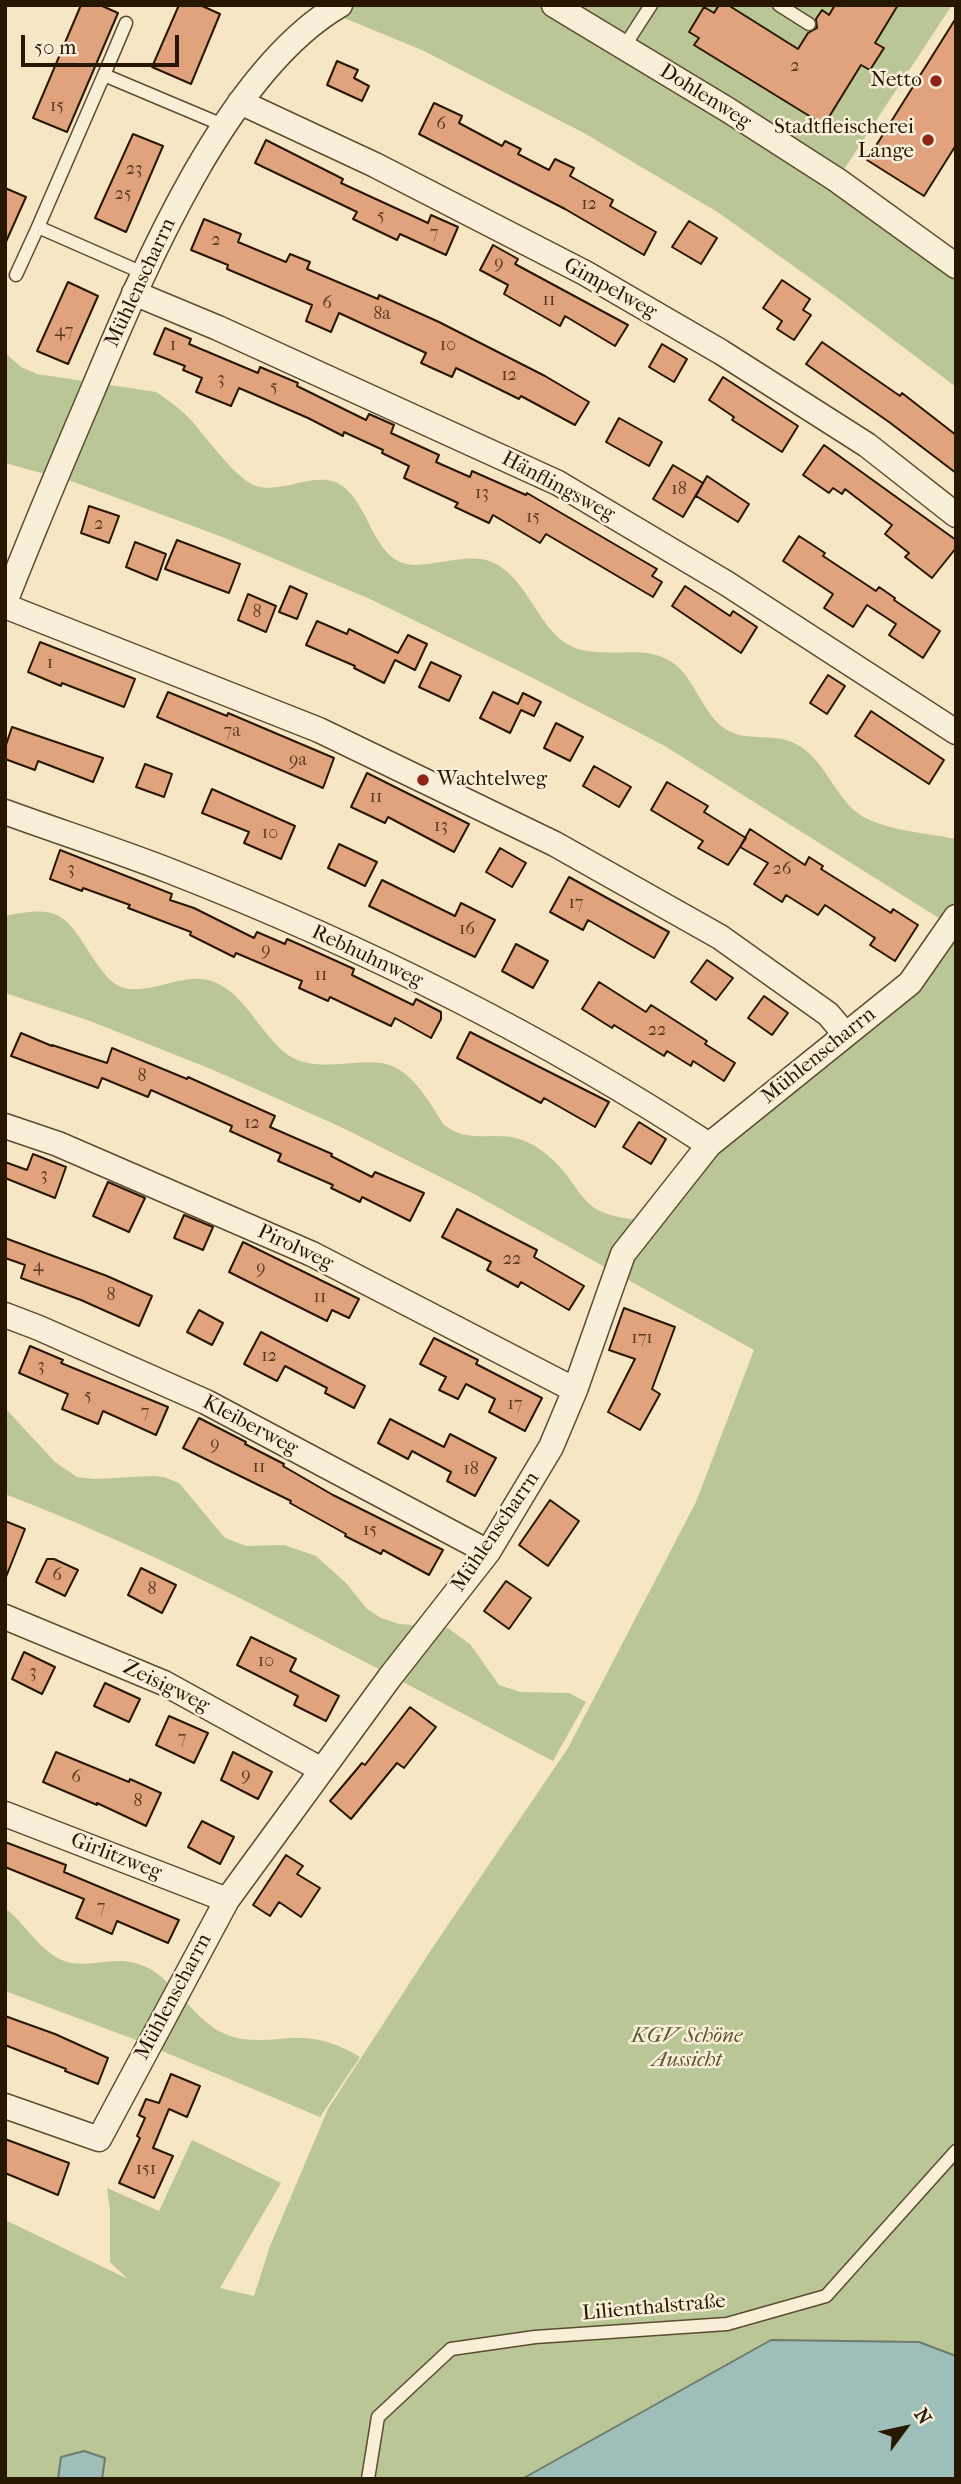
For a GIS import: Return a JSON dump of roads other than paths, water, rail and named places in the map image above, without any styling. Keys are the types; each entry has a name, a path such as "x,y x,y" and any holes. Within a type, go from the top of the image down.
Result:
{"street":[{"name":"Mühlenscharrn","path":"5,604 34,527 138,283 195,175 240,102 289,44 340,5"},
{"name":"Dohlenweg","path":"554,5 837,180 956,266"},
{"name":"Gimpelweg","path":"240,102 375,165 560,260 710,345 867,445 956,515"},
{"name":"Hänflingsweg","path":"138,283 218,328 558,483 726,583 956,732"},
{"path":"5,604 319,730 555,844 720,937 828,1014 845,1034"},
{"name":"Rebhuhnweg","path":"5,812 169,871 326,937 458,1001 607,1080 709,1145"},
{"name":"Mühlenscharrn","path":"5,2106 99,2138 227,1900 390,1677 488,1552 551,1447 575,1390 623,1254 709,1145 910,983 956,917"},
{"name":"Pirolweg","path":"5,1126 58,1144 312,1254 575,1390"},
{"name":"Kleiberweg","path":"5,1315 206,1402 488,1552"},
{"name":"Zeisigweg","path":"5,1617 164,1683 321,1770"},
{"name":"Girlitzweg","path":"5,1814 227,1900"}],"lane":[{"path":"624,47 650,5"},
{"path":"779,5 808,24"},
{"path":"16,275 126,23"},
{"path":"104,75 225,126"},
{"path":"38,227 138,283"},
{"name":"Lilienthalstraße","path":"368,2479 379,2417 450,2349 535,2337 727,2324 825,2296 956,2151"}],"water":[{"path":"771,2340 919,2342 956,2356 956,2479 522,2479"},
{"path":"84,2451 105,2458 102,2479 58,2479 61,2457"}],"place":[{"name":"Netto","path":"936,81"},
{"name":"Stadtfleischerei Lange","path":"928,140"},
{"name":"Wachtelweg","path":"423,780"}],"park label":[{"name":"KGV Schöne Aussicht","path":"687,2049"}]}
